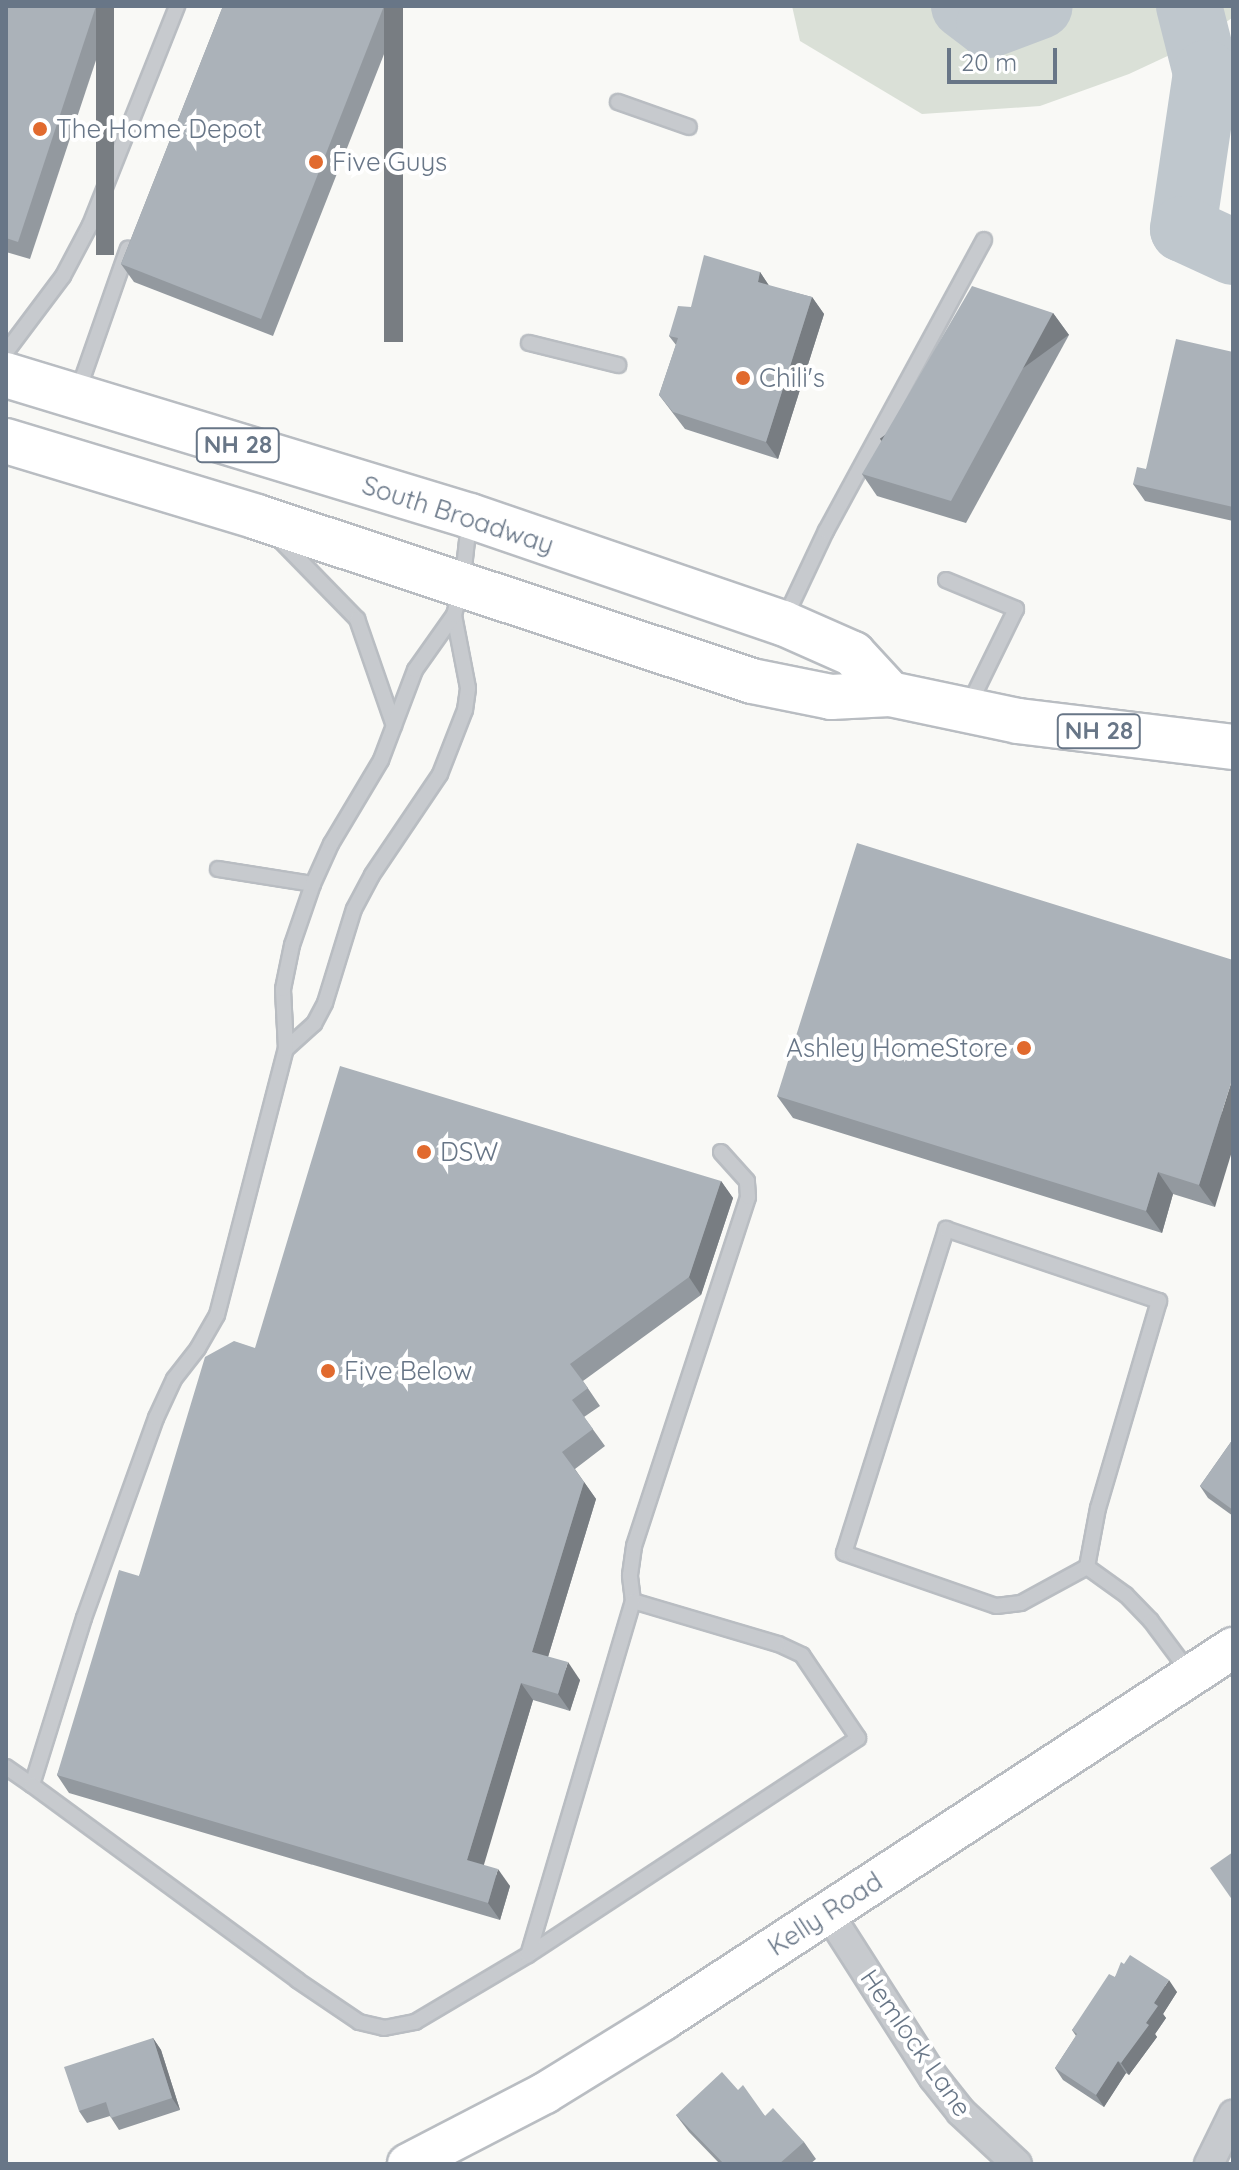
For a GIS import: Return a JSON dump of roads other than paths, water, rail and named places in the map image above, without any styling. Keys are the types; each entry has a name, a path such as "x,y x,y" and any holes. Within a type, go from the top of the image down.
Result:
{"main road":[{"name":"South Broadway","path":"6,375 470,516 783,623 853,654 890,694"},
{"name":"NH 28","path":"6,441 257,517 458,600 752,681 831,697 890,694 966,712 1233,747"}],"street":[{"name":"Kelly Road","path":"408,2164 545,2093 1233,1648"},
{"name":"Hemlock Lane","path":"827,1911 934,2078 961,2112 1017,2164"},
{"path":"1209,2164 1233,2115"}],"lane":[{"path":"6,352 63,276 90,225 177,6"},
{"path":"618,102 689,127"},
{"path":"76,396 132,237"},
{"path":"783,623 826,531 984,240"},
{"path":"529,343 618,365"},
{"path":"286,1049 314,1024 325,1003 354,909 372,875 440,774 465,710 468,688 458,600 470,516"},
{"path":"257,517 357,619 394,726"},
{"path":"946,580 1016,609 966,712"},
{"path":"32,1785 94,1590 156,1418 174,1379 198,1348 217,1315 286,1049 283,989 292,945 313,884 331,844 367,788 415,670 458,600"},
{"path":"218,869 313,884"},
{"path":"528,1955 633,1601 630,1575 634,1546 748,1197 747,1181 721,1152"},
{"path":"946,1229 1159,1301 1098,1508 1087,1567 1021,1603 996,1606 844,1553 946,1229"},
{"path":"1087,1567 1135,1604 1192,1676"},
{"path":"6,1767 359,2022 384,2028 415,2022 528,1955 858,1738 802,1655 778,1644 633,1601"}],"waterway":[{"path":"964,6 989,25 1040,6"},
{"path":"1189,6 1206,73 1183,229 1233,252"}],"place":[{"name":"The Home Depot","path":"40,129"},
{"name":"Five Guys","path":"316,162"},
{"name":"Chili's","path":"743,378"},
{"name":"Ashley HomeStore","path":"1024,1048"},
{"name":"DSW","path":"424,1152"},
{"name":"Five Below","path":"328,1371"}]}
